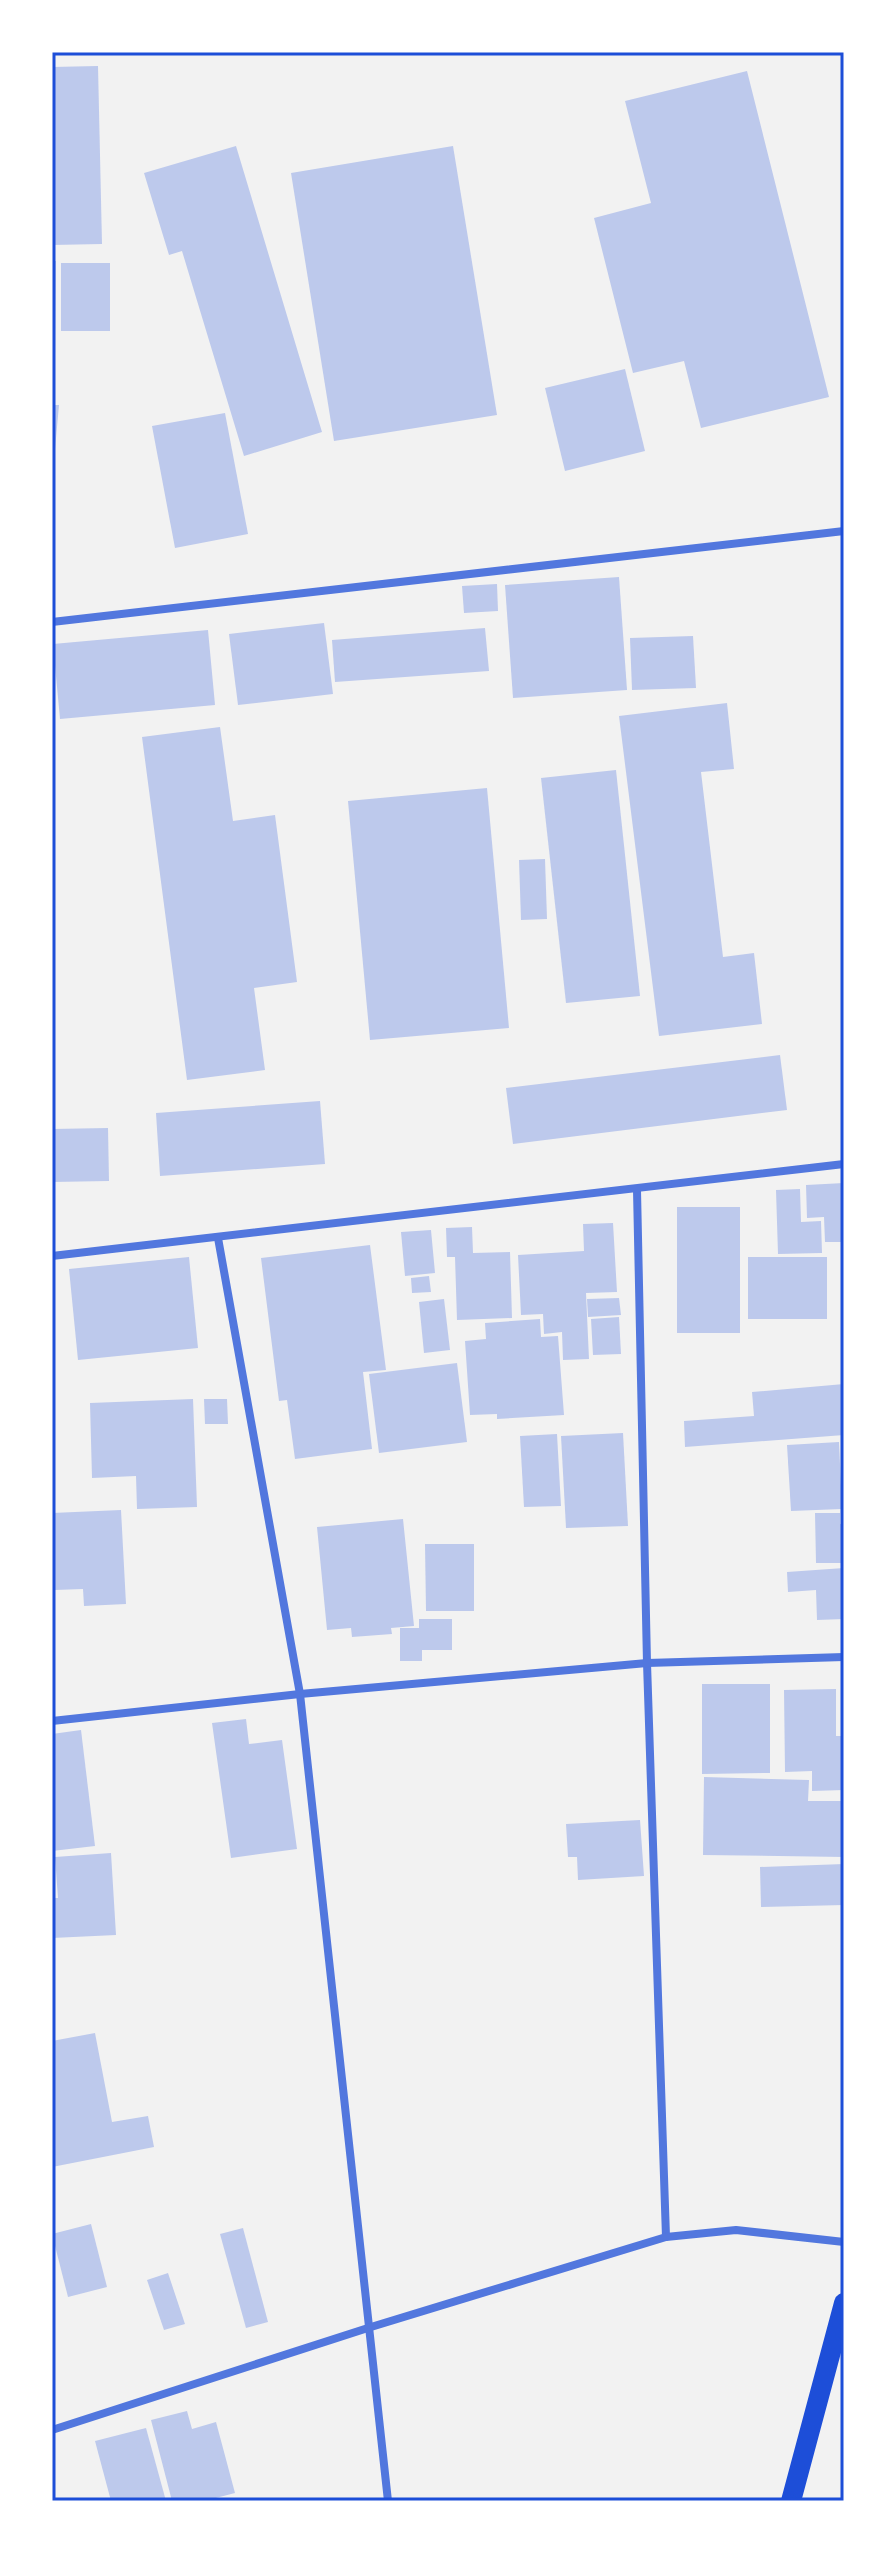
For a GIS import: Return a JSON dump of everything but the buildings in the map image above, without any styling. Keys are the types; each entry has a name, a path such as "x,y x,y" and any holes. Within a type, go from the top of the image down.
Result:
{"main road":[{"path":"791,2501 844,2303"}],"street":[{"path":"52,622 844,531"},
{"path":"52,1256 844,1164"},
{"path":"637,1190 647,1663 666,2237"},
{"path":"218,1238 300,1694 388,2501"},
{"path":"52,1721 300,1694 647,1663 844,1657"},
{"path":"52,2430 371,2327 666,2237 736,2230 844,2242"}]}
